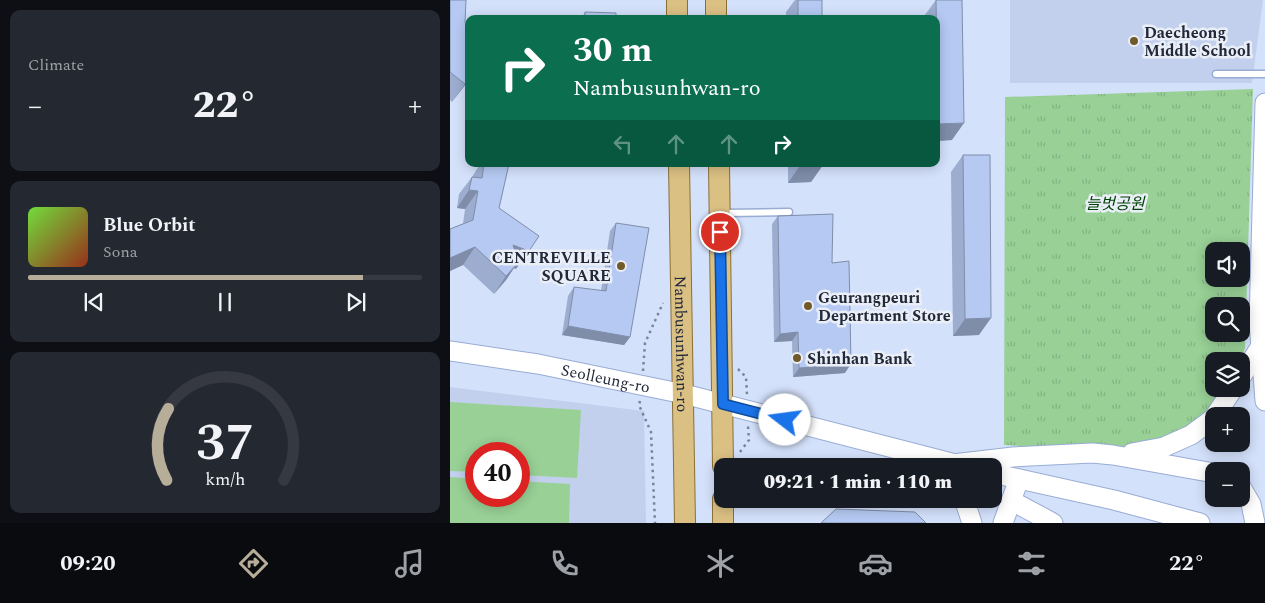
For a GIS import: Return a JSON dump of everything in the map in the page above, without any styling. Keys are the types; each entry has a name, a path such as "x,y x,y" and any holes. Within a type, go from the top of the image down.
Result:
{"main road":[{"path":"677,0 677,15"},
{"path":"716,0 716,15"},
{"name":"Nambusunhwan-ro","path":"679,167 685,523"},
{"path":"719,167 723,458"},
{"path":"723,508 723,523"}],"street":[{"path":"1265,104 1259,322 1265,401"},
{"path":"1250,363 1261,346"},
{"name":"Seolleung-ro","path":"450,351 538,364 684,394 927,458"},
{"path":"1113,455 1164,448 1191,435 1205,424"},
{"path":"1002,459 1092,453 1205,471"},
{"path":"1002,475 1114,500 1200,523"},
{"path":"1003,523 1019,479"},
{"path":"1012,501 1053,523"},
{"path":"1250,502 1255,523"},
{"path":"967,508 972,523"}],"lane":[{"path":"1216,74 1265,74"},
{"path":"720,213 789,212"}],"path":[{"path":"655,523 651,432 639,405 645,343 663,304 663,295"}],"shaded area":[{"name":"Daecheong Middle School","path":"1010,0 1263,0 1252,83 1010,83"},
{"path":"450,387 644,411 646,523 450,523"}],"green space":[{"name":"늘벗공원","path":"1253,89 1248,242 1205,242 1205,287 1247,287 1247,297 1205,297 1205,342 1245,342 1245,348 1243,352 1205,352 1205,397 1223,397 1216,407 1205,407 1204,425 1148,453 1004,445 1005,97"},
{"path":"450,402 581,410 577,478 530,476 530,442 465,442 465,472 450,471"},
{"path":"450,477 465,478 465,507 530,507 530,482 570,484 569,523 450,523"}],"building":[{"path":"450,0 466,0 465,84 450,72"},
{"path":"798,0 822,0 822,15 798,15"},
{"path":"936,0 962,0 964,123 940,124 940,15 936,15"},
{"path":"585,12 616,13 616,15 585,15"},
{"path":"963,155 990,155 991,318 965,319"},
{"path":"484,167 508,167 499,208 539,236 529,251 513,245 519,262 506,276 475,247 450,258 450,229 473,220 478,191 469,190 472,177 482,178"},
{"name":"Geurangpeuri Department Store","path":"833,214 832,263 849,261 851,364 799,368 798,332 780,334 778,216"},
{"name":"CENTREVILLE SQUARE","path":"616,223 649,228 630,337 568,326 574,287 606,291"},
{"path":"836,509 915,512 926,523 821,523"}],"place":[{"name":"Daecheong Middle School","path":"1134,41"},
{"name":"CENTREVILLE SQUARE","path":"621,266"},
{"name":"Geurangpeuri Department Store","path":"808,306"},
{"name":"Shinhan Bank","path":"797,358"}],"route":[{"path":"720,232 723,404 785,420"}]}
